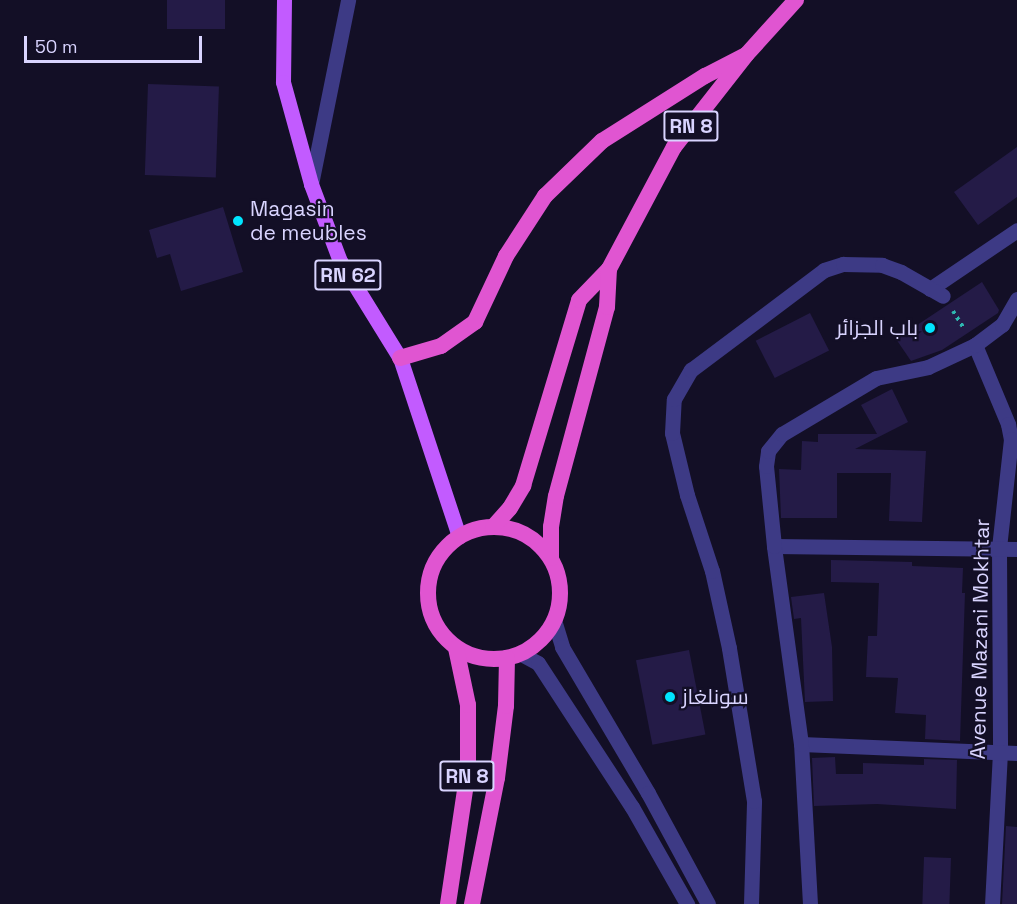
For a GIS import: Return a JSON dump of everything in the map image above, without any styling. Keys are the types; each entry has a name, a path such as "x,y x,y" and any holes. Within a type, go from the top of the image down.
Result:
{"highway":[{"name":"RN 8","path":"493,527 510,508 523,486 579,300 609,269 674,147 747,54 796,0"},
{"path":"400,358 441,346 476,322 506,256 545,196 602,141 705,76 747,54"},
{"name":"RN 8","path":"551,558 551,527 556,496 607,307 609,269"},
{"path":"493,527 510,529 526,535 540,545 551,558 559,578 560,600 554,620 546,634 514,656 489,659 472,656 456,648 442,635 432,619 427,600 428,581 434,564 445,548 459,536 476,529 493,527"},
{"name":"RN 8","path":"448,904 468,770 468,705 456,648"},
{"name":"RN 8","path":"472,904 497,778 514,656"}],"main road":[{"name":"RN 62","path":"284,0 283,82 310,184 340,261 400,358 459,536"}],"street":[{"path":"310,184 348,0"},
{"path":"752,904 754,801 729,648 712,571 687,495 672,433 674,399 690,370 824,270 843,264 882,265 901,272 936,292 1017,230"},
{"path":"810,904 801,744 774,546 766,466 768,451 782,434 876,378 928,367 975,345 1002,325 1017,298"},
{"name":"Avenue Mazani Mokhtar","path":"975,345 1008,424 1011,439 999,548 1000,752 992,904"},
{"path":"774,546 1017,549"},
{"path":"554,620 561,647 648,793 708,904"},
{"path":"514,656 538,663 632,807 687,904"},
{"path":"801,744 1017,753"}],"path":[{"path":"936,292 975,345"}],"building":[{"path":"167,0 225,0 225,29 167,29"},
{"path":"148,84 219,86 216,177 145,175"},
{"path":"1017,147 1017,197 978,225 954,192"},
{"path":"223,207 243,272 181,291 170,254 157,258 149,230"},
{"path":"982,282 999,310 998,313 942,350 911,361 896,339"},
{"path":"810,313 829,350 775,378 756,341"},
{"path":"892,389 908,422 855,449 926,451 922,522 889,521 891,473 837,473 837,518 781,518 779,469 801,470 802,441 818,442 818,434 877,434 861,405"},
{"path":"831,560 912,562 912,566 963,568 962,593 965,593 960,741 925,739 926,715 895,713 898,678 866,677 868,636 877,636 879,583 831,582"},
{"path":"824,593 832,647 833,701 805,702 801,618 794,619 791,597"},
{"name":"سونلغاز","path":"689,650 705,734 652,745 636,660"},
{"path":"835,757 836,774 863,774 863,763 924,765 924,759 957,760 956,809 877,804 814,806 812,758"},
{"path":"1006,826 1017,827 1017,904 1002,904"},
{"path":"924,857 951,858 949,904 922,904"}],"place":[{"name":"Magasin de meubles","path":"238,221"},
{"name":"باب الجزائر","path":"930,328"},
{"name":"سونلغاز","path":"670,697"}]}
